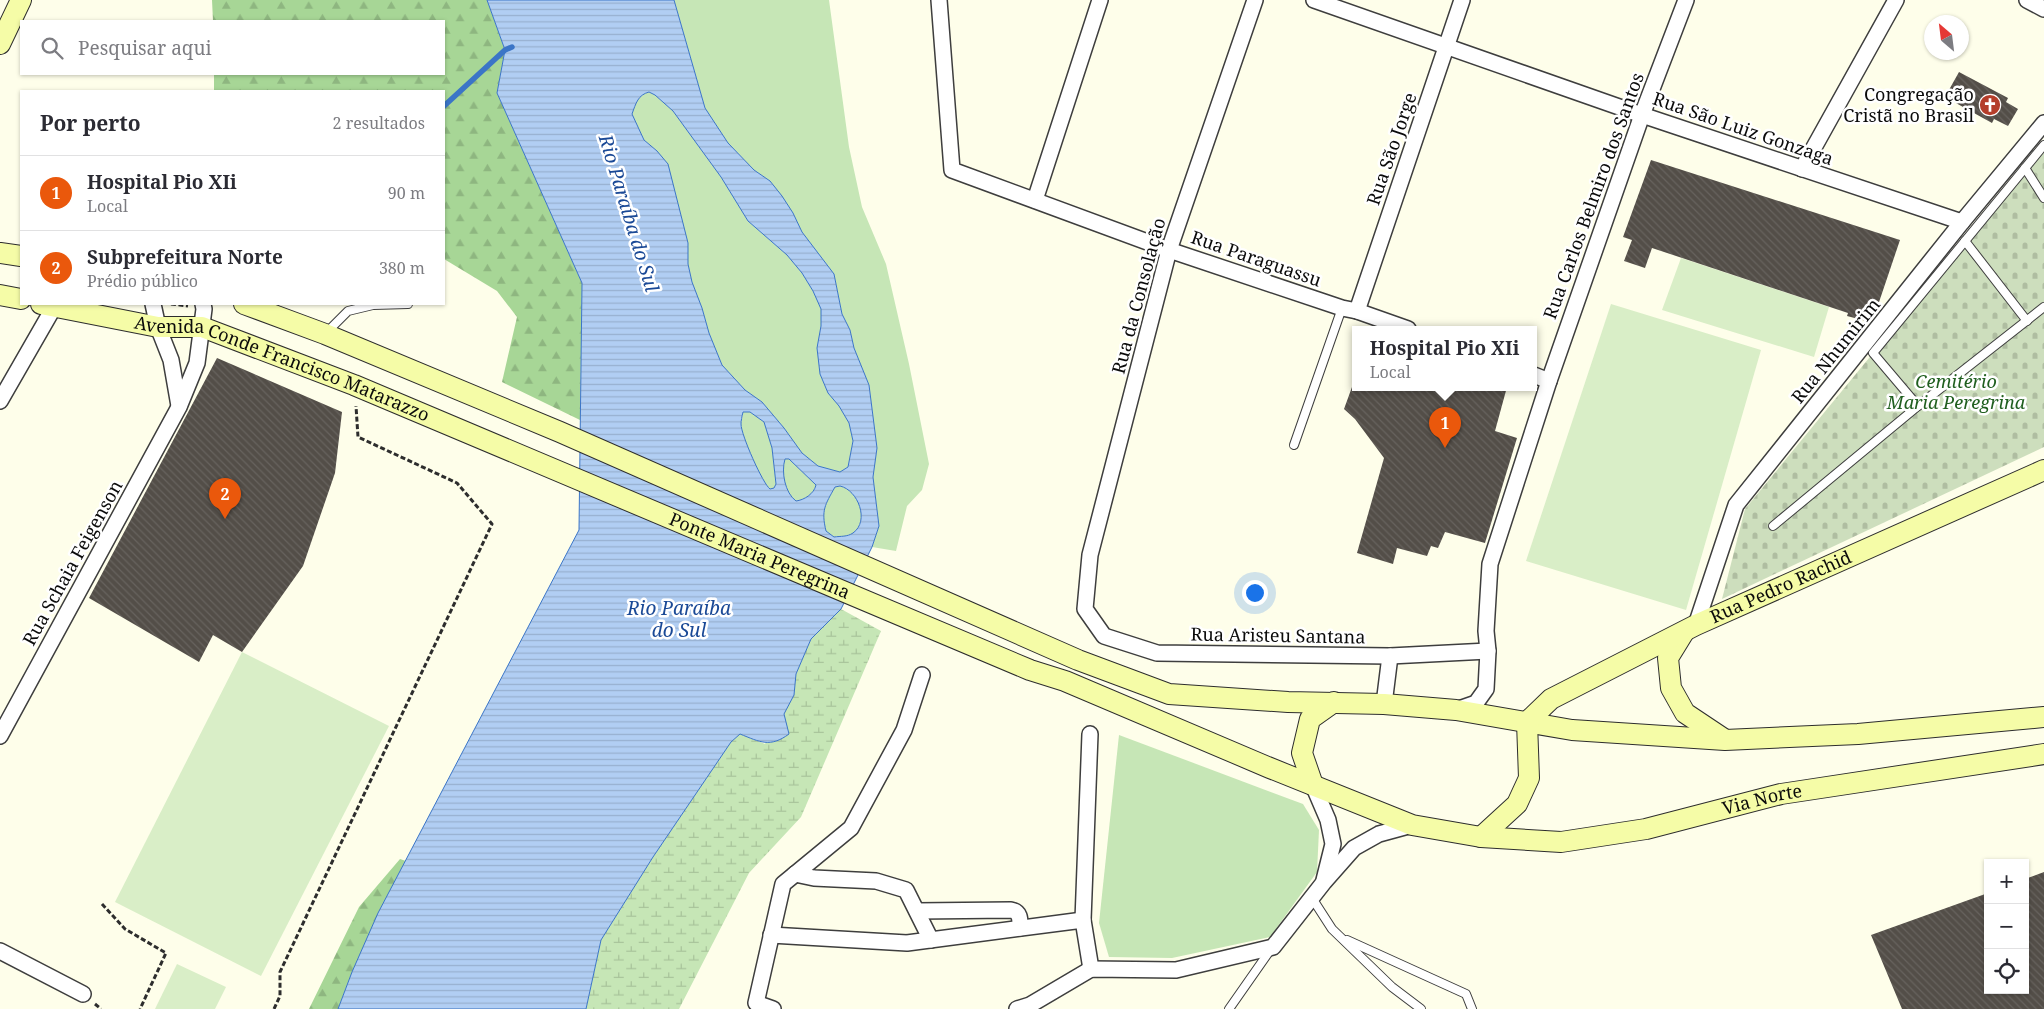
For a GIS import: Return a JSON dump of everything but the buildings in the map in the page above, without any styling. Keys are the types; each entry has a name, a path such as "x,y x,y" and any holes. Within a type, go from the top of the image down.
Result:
{"main road":[{"path":"2,38 21,0"},
{"path":"0,253 20,256"},
{"path":"0,295 20,299"},
{"name":"Avenida Conde Francisco Matarazzo","path":"48,305 158,327 202,327 354,385 490,442"},
{"path":"247,305 325,334"},
{"name":"Ponte Maria Peregrina","path":"325,334 560,432 1078,660 1169,694 1288,702 1384,704 1456,710 1527,722"},
{"name":"Ponte Maria Peregrina","path":"490,442 1030,670 1065,681 1313,785"},
{"name":"Rua Pedro Rachid","path":"1527,722 1551,699 1690,628 2044,470"},
{"path":"1690,628 1668,658 1671,688 1685,713 1726,740"},
{"path":"1313,785 1302,753 1310,719 1334,702"},
{"path":"1481,837 1517,804 1530,778 1527,722 1572,730 1726,740 1858,734 2044,717"},
{"name":"Via Norte","path":"1313,785 1412,825 1481,837 1561,842 1646,829 1781,794 2044,754"}],"street":[{"name":"Rua Paraguassu","path":"940,0 952,170 1169,250 1399,326"},
{"path":"1035,200 1100,0"},
{"name":"Rua da Consolação","path":"1085,609 1090,555 1169,250 1255,0"},
{"name":"Rua São Luiz Gonzaga","path":"1314,0 1447,45 1642,115 1962,222"},
{"name":"Rua São Jorge","path":"1349,309 1462,0"},
{"name":"Rua Carlos Belmiro dos Santos","path":"1456,710 1476,703 1486,689 1488,651 1486,631 1490,564 1549,381 1642,115 1686,0"},
{"path":"1802,169 1896,0"},
{"path":"2027,0 2044,9"},
{"name":"Rua Nhumirim","path":"1690,628 1736,505 2044,122"},
{"path":"0,401 48,305"},
{"path":"153,305 158,327 171,360 179,408"},
{"name":"Rua Schaia Feigenson","path":"0,736 179,408 196,363 202,327 203,305"},
{"path":"1537,376 1549,381"},
{"name":"Rua Aristeu Santana","path":"1085,609 1104,636 1157,653 1390,656 1488,651"},
{"path":"1384,704 1390,656"},
{"path":"773,1009 756,1003 783,884 851,828 904,730 922,675"},
{"path":"1090,734 1083,920 1091,969"},
{"path":"1313,785 1328,820 1333,844 1324,882"},
{"path":"1017,1009 1030,1005 1091,969 1176,970 1272,947 1354,848 1379,834 1412,825"},
{"path":"795,874 814,878 876,881 906,890 931,940"},
{"path":"917,911 1016,911 1019,914 1020,928"},
{"path":"772,935 907,944 1083,920"},
{"path":"0,951 83,994"}],"lane":[{"path":"1918,406 1873,353 2044,145"},
{"path":"2025,168 2044,198"},
{"path":"1965,241 2027,321"},
{"path":"325,334 348,310 390,305"},
{"path":"1773,526 1918,406 2044,307"},
{"path":"1294,445 1349,309"},
{"path":"1312,898 1332,929 1392,987 1421,1009"},
{"path":"1340,937 1466,994 1472,1009"},
{"path":"1230,1009 1272,947"}],"path":[{"path":"274,1009 280,996 280,972 492,524 458,483 358,437 354,385"},
{"path":"102,904 125,929 166,953 140,1009"}],"green space":[{"path":"212,0 487,0 505,50 497,93 582,283 580,420 502,382 517,317 497,291 445,260 445,90 214,90 214,75 445,75 445,20 213,20"},
{"path":"674,0 829,0 849,147 862,207 886,264 929,464 922,490 907,506 896,551 872,547 879,526 873,477 877,448 869,385 854,348 850,330 842,314 834,274 802,232 793,213 770,181 754,170 728,143 705,108"},
{"path":"649,92 673,111 721,177 748,221 787,255 802,273 813,291 821,308 821,326 817,348 820,374 828,393 839,406 849,423 853,441 848,467 840,472 818,466 802,453 762,402 745,390 722,365 692,282 688,264 688,243 675,194 657,151 644,140 632,114 640,97"},
{"name":"Cemitério Maria Peregrina","path":"2044,145 2044,447 1722,599 1745,509"},
{"path":"1681,258 1829,307 1814,357 1662,310"},
{"path":"1611,304 1761,350 1686,610 1526,561"},
{"path":"743,412 750,412 764,422 772,448 776,484 774,488 770,489 767,485 748,448 741,424"},
{"path":"785,459 789,459 816,485 811,494 796,501 789,493 784,476"},
{"path":"840,486 852,493 857,499 860,506 861,521 853,533 834,537 826,531 824,513 826,503 835,487"},
{"path":"841,609 881,631 801,817 749,873 679,1009 586,1009 601,940 653,857 731,742 740,734 765,744 794,695 796,674 811,639"},
{"path":"242,652 389,726 261,976 115,902"},
{"path":"1119,735 1303,804 1319,830 1317,872 1270,937 1172,958 1109,957 1099,923"},
{"path":"400,859 406,861 369,934 338,1009 309,1009 359,907"},
{"path":"177,964 226,987 215,1009 155,1009"}],"water":[{"name":"Rio Paraíba do Sul","path":"487,0 674,0 705,108 728,143 754,170 770,181 782,196 802,232 834,274 842,314 850,330 854,348 869,385 877,448 873,477 879,526 872,547 841,609 811,639 796,674 794,695 784,714 789,734 776,741 765,742 740,734 731,742 653,857 601,940 586,1009 338,1009 378,913 579,530 582,283 497,93 505,50","holes":["649,92 655,95 673,111 721,177 748,221 787,255 802,273 813,291 821,309 821,326 817,348 820,374 828,393 839,406 849,423 853,441 848,467 840,472 818,466 802,453 762,402 745,390 722,365 692,282 688,264 688,243 668,164 644,140 632,114 642,95","743,412 750,412 764,422 772,448 776,484 774,488 770,489 758,469 748,448 741,424","785,459 789,459 816,485 808,496 796,501 792,497 785,482","840,486 852,493 860,506 861,521 858,528 846,536 834,537 826,531 825,508 835,487"]}],"waterway":[{"path":"445,105 505,50 512,47"}],"place":[{"name":"Congregação Cristã no Brasil","path":"1990,105"},
{"name":"Hospital Pio XIi","path":"1445,448"},
{"name":"Subprefeitura Norte","path":"225,519"}]}
